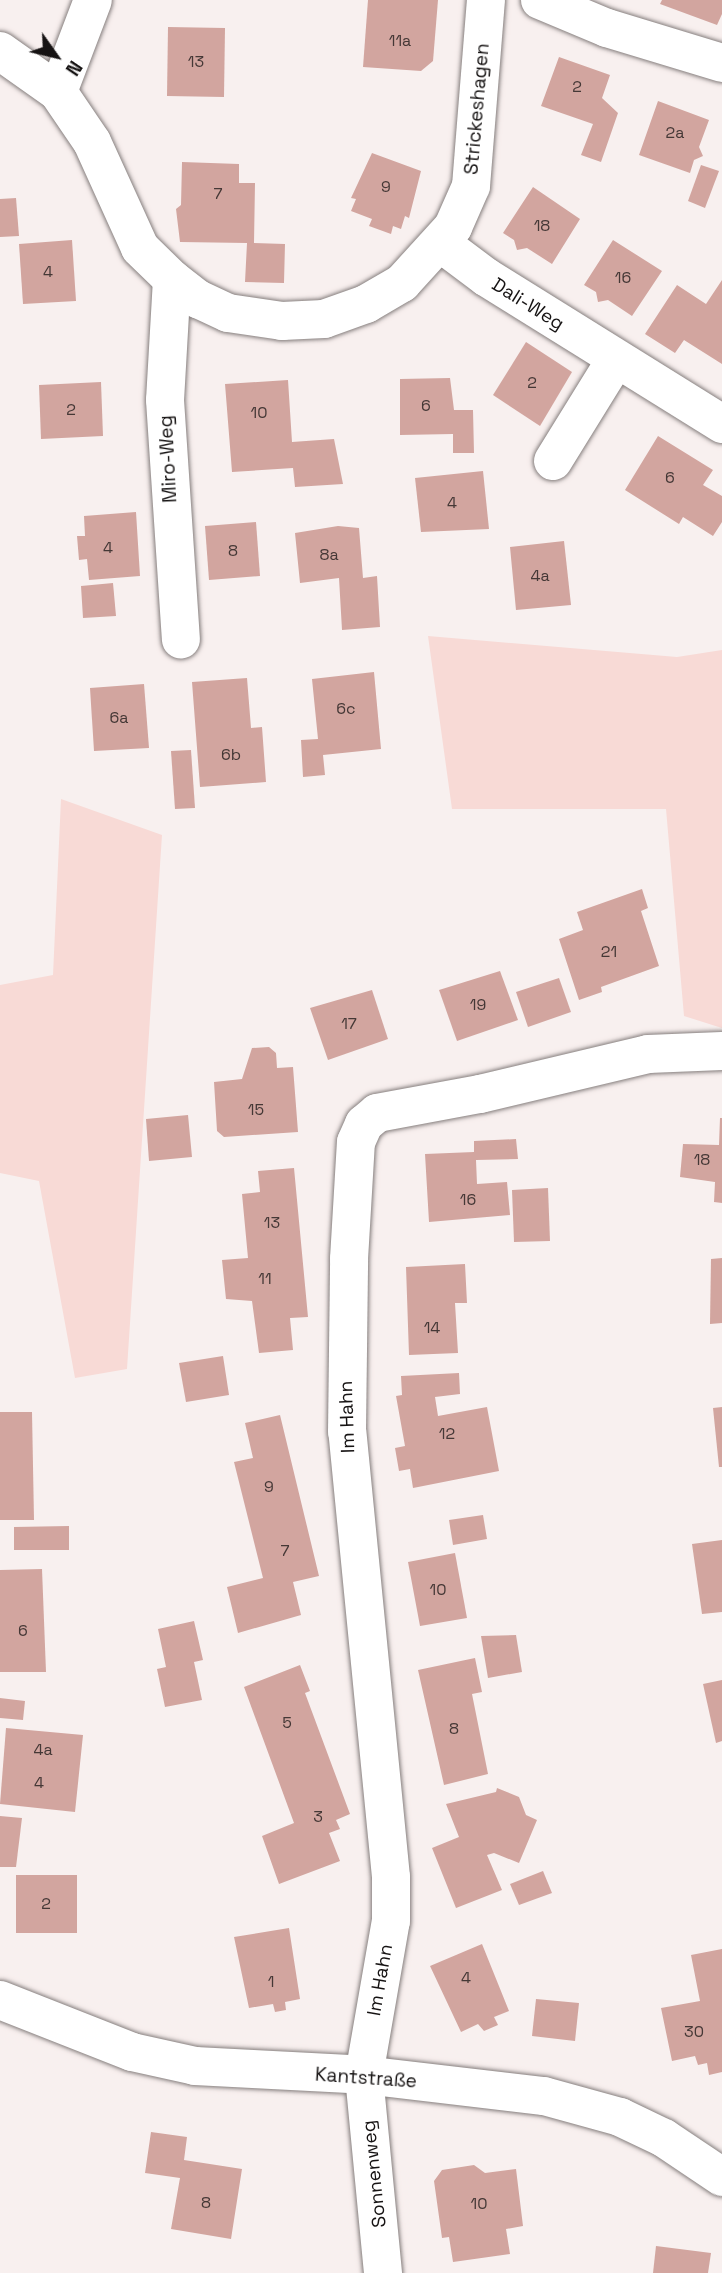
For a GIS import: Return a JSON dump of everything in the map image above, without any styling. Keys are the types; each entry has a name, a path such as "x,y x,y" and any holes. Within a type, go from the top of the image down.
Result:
{"street":[{"path":"58,92 93,0"},
{"name":"Strickeshagen","path":"0,51 58,92 92,142 140,248 172,279 198,299 228,313 282,321 324,319 366,304 402,283 442,244 471,187 486,0"},
{"path":"540,0 607,28 722,63"},
{"name":"Dali-Weg","path":"442,244 616,359 722,424"},
{"name":"Miro-Weg","path":"172,279 166,339 166,428 181,639"},
{"path":"553,461 616,359"},
{"name":"Im Hahn","path":"364,2075 391,1921 391,1877 377,1711 351,1512 347,1432 349,1259 356,1142 364,1124 377,1113 480,1094 649,1054 722,1051"},
{"name":"Kantstraße","path":"0,2000 132,2052 173,2062 236,2070 364,2075 544,2096 620,2117 664,2138 722,2178"},
{"name":"Sonnenweg","path":"364,2075 383,2273"}],"shaded area":[{"path":"428,636 677,657 722,650 722,1028 684,1016 666,809 452,809"},
{"path":"61,799 162,835 127,1369 75,1378 39,1181 0,1173 0,985 53,975"}],"building":[{"path":"368,0 438,0 433,61 421,71 363,67"},
{"path":"662,0 722,0 722,14 717,25 660,4"},
{"path":"168,27 225,28 224,97 167,96"},
{"path":"559,57 610,75 602,98 618,113 601,162 581,155 593,124 541,106"},
{"path":"658,101 709,120 699,147 703,156 694,160 690,173 639,155"},
{"path":"372,153 421,171 409,218 405,216 401,229 393,226 391,234 369,226 372,219 351,211 356,199 351,198"},
{"path":"182,162 239,164 239,183 255,183 254,243 285,244 284,283 245,282 247,243 180,242 176,209 181,205"},
{"path":"701,165 719,171 705,208 688,201"},
{"path":"533,187 580,219 552,264 527,248 517,250 514,240 503,233"},
{"path":"16,198 19,236 0,237 0,199"},
{"path":"72,240 76,301 23,304 19,244"},
{"path":"613,240 662,271 632,316 608,300 598,302 596,292 584,285"},
{"path":"722,280 722,364 684,340 675,353 645,334 677,285 706,304"},
{"path":"526,342 572,372 540,426 493,395"},
{"path":"450,378 454,410 473,410 474,453 453,453 453,434 400,435 400,379"},
{"path":"288,380 292,442 334,439 343,484 295,487 293,468 232,472 225,384"},
{"path":"101,382 103,436 41,439 39,385"},
{"path":"658,436 713,470 703,485 722,496 722,522 713,536 683,517 679,524 625,490"},
{"path":"483,471 489,529 421,532 415,478"},
{"path":"136,512 140,576 89,580 87,559 79,560 77,536 85,536 84,516"},
{"path":"256,522 260,576 209,580 205,526"},
{"path":"338,526 359,528 363,578 377,576 380,627 342,630 339,578 300,583 295,533"},
{"path":"564,541 571,605 516,610 510,547"},
{"path":"113,583 116,616 83,618 81,586"},
{"path":"374,672 381,749 323,755 325,775 303,777 301,740 318,739 312,679"},
{"path":"247,678 251,728 262,727 266,782 200,787 192,682"},
{"path":"144,684 149,748 94,751 90,688"},
{"path":"191,750 195,808 175,809 171,751"},
{"path":"642,889 648,908 641,911 659,966 601,987 602,992 579,1000 559,939 583,930 577,912"},
{"path":"500,971 518,1020 457,1041 439,990"},
{"path":"559,978 571,1012 528,1027 516,992"},
{"path":"372,990 388,1039 328,1060 310,1008"},
{"path":"269,1047 276,1053 277,1068 293,1067 298,1132 224,1137 217,1131 214,1082 242,1079 252,1048"},
{"path":"188,1115 192,1157 149,1161 146,1119"},
{"path":"720,1118 722,1203 714,1202 715,1182 680,1177 683,1144 719,1145"},
{"path":"516,1139 518,1159 476,1160 477,1184 507,1182 510,1215 429,1222 425,1154 474,1152 474,1141"},
{"path":"294,1168 308,1317 290,1318 293,1350 259,1353 252,1301 226,1299 222,1260 248,1258 242,1194 260,1192 258,1171"},
{"path":"548,1188 550,1241 514,1242 512,1190"},
{"path":"722,1258 722,1323 710,1324 711,1259"},
{"path":"465,1264 467,1303 455,1303 458,1353 409,1355 406,1267"},
{"path":"223,1356 229,1395 186,1402 179,1363"},
{"path":"459,1373 460,1394 435,1397 438,1416 487,1407 499,1471 413,1488 410,1469 399,1471 395,1448 405,1446 396,1396 402,1395 401,1376"},
{"path":"722,1407 722,1467 719,1467 713,1408"},
{"path":"0,1412 32,1412 34,1520 0,1520"},
{"path":"280,1415 319,1576 293,1582 301,1615 238,1633 227,1587 263,1578 234,1462 253,1458 245,1423"},
{"path":"483,1515 487,1539 453,1545 449,1520"},
{"path":"69,1526 69,1550 14,1550 14,1527"},
{"path":"722,1540 722,1612 702,1614 692,1544"},
{"path":"455,1553 467,1618 420,1626 408,1562"},
{"path":"42,1569 46,1672 0,1672 0,1570"},
{"path":"194,1621 203,1660 194,1662 202,1700 165,1707 157,1669 166,1667 158,1629"},
{"path":"516,1635 522,1672 488,1678 481,1636"},
{"path":"475,1658 482,1692 472,1694 488,1774 444,1785 418,1670"},
{"path":"300,1665 310,1691 305,1693 350,1814 336,1820 340,1829 329,1833 340,1861 279,1884 262,1836 294,1823 244,1687"},
{"path":"722,1680 722,1741 716,1743 703,1684"},
{"path":"0,1698 25,1701 23,1720 0,1718"},
{"path":"6,1728 83,1735 75,1812 0,1804"},
{"path":"497,1788 519,1797 526,1815 537,1820 519,1863 494,1853 487,1855 502,1890 456,1908 432,1848 459,1837 446,1804 496,1792"},
{"path":"0,1816 22,1818 16,1867 0,1867"},
{"path":"543,1871 552,1893 519,1905 510,1884"},
{"path":"16,1875 77,1875 77,1933 16,1933"},
{"path":"289,1928 300,1999 285,2002 286,2010 275,2012 273,2004 249,2008 234,1937"},
{"path":"482,1944 509,2011 494,2017 498,2025 484,2031 478,2024 461,2032 430,1966"},
{"path":"722,1949 722,2072 709,2075 707,2063 698,2065 695,2056 672,2061 661,2008 700,2001 691,1955"},
{"path":"536,1999 579,2003 575,2041 532,2036"},
{"path":"151,2132 187,2137 184,2160 242,2169 231,2239 171,2229 180,2178 145,2173"},
{"path":"474,2165 485,2173 516,2169 523,2226 506,2229 510,2254 453,2262 449,2237 442,2238 434,2181 442,2170"},
{"path":"656,2246 711,2253 708,2273 653,2273"}]}
